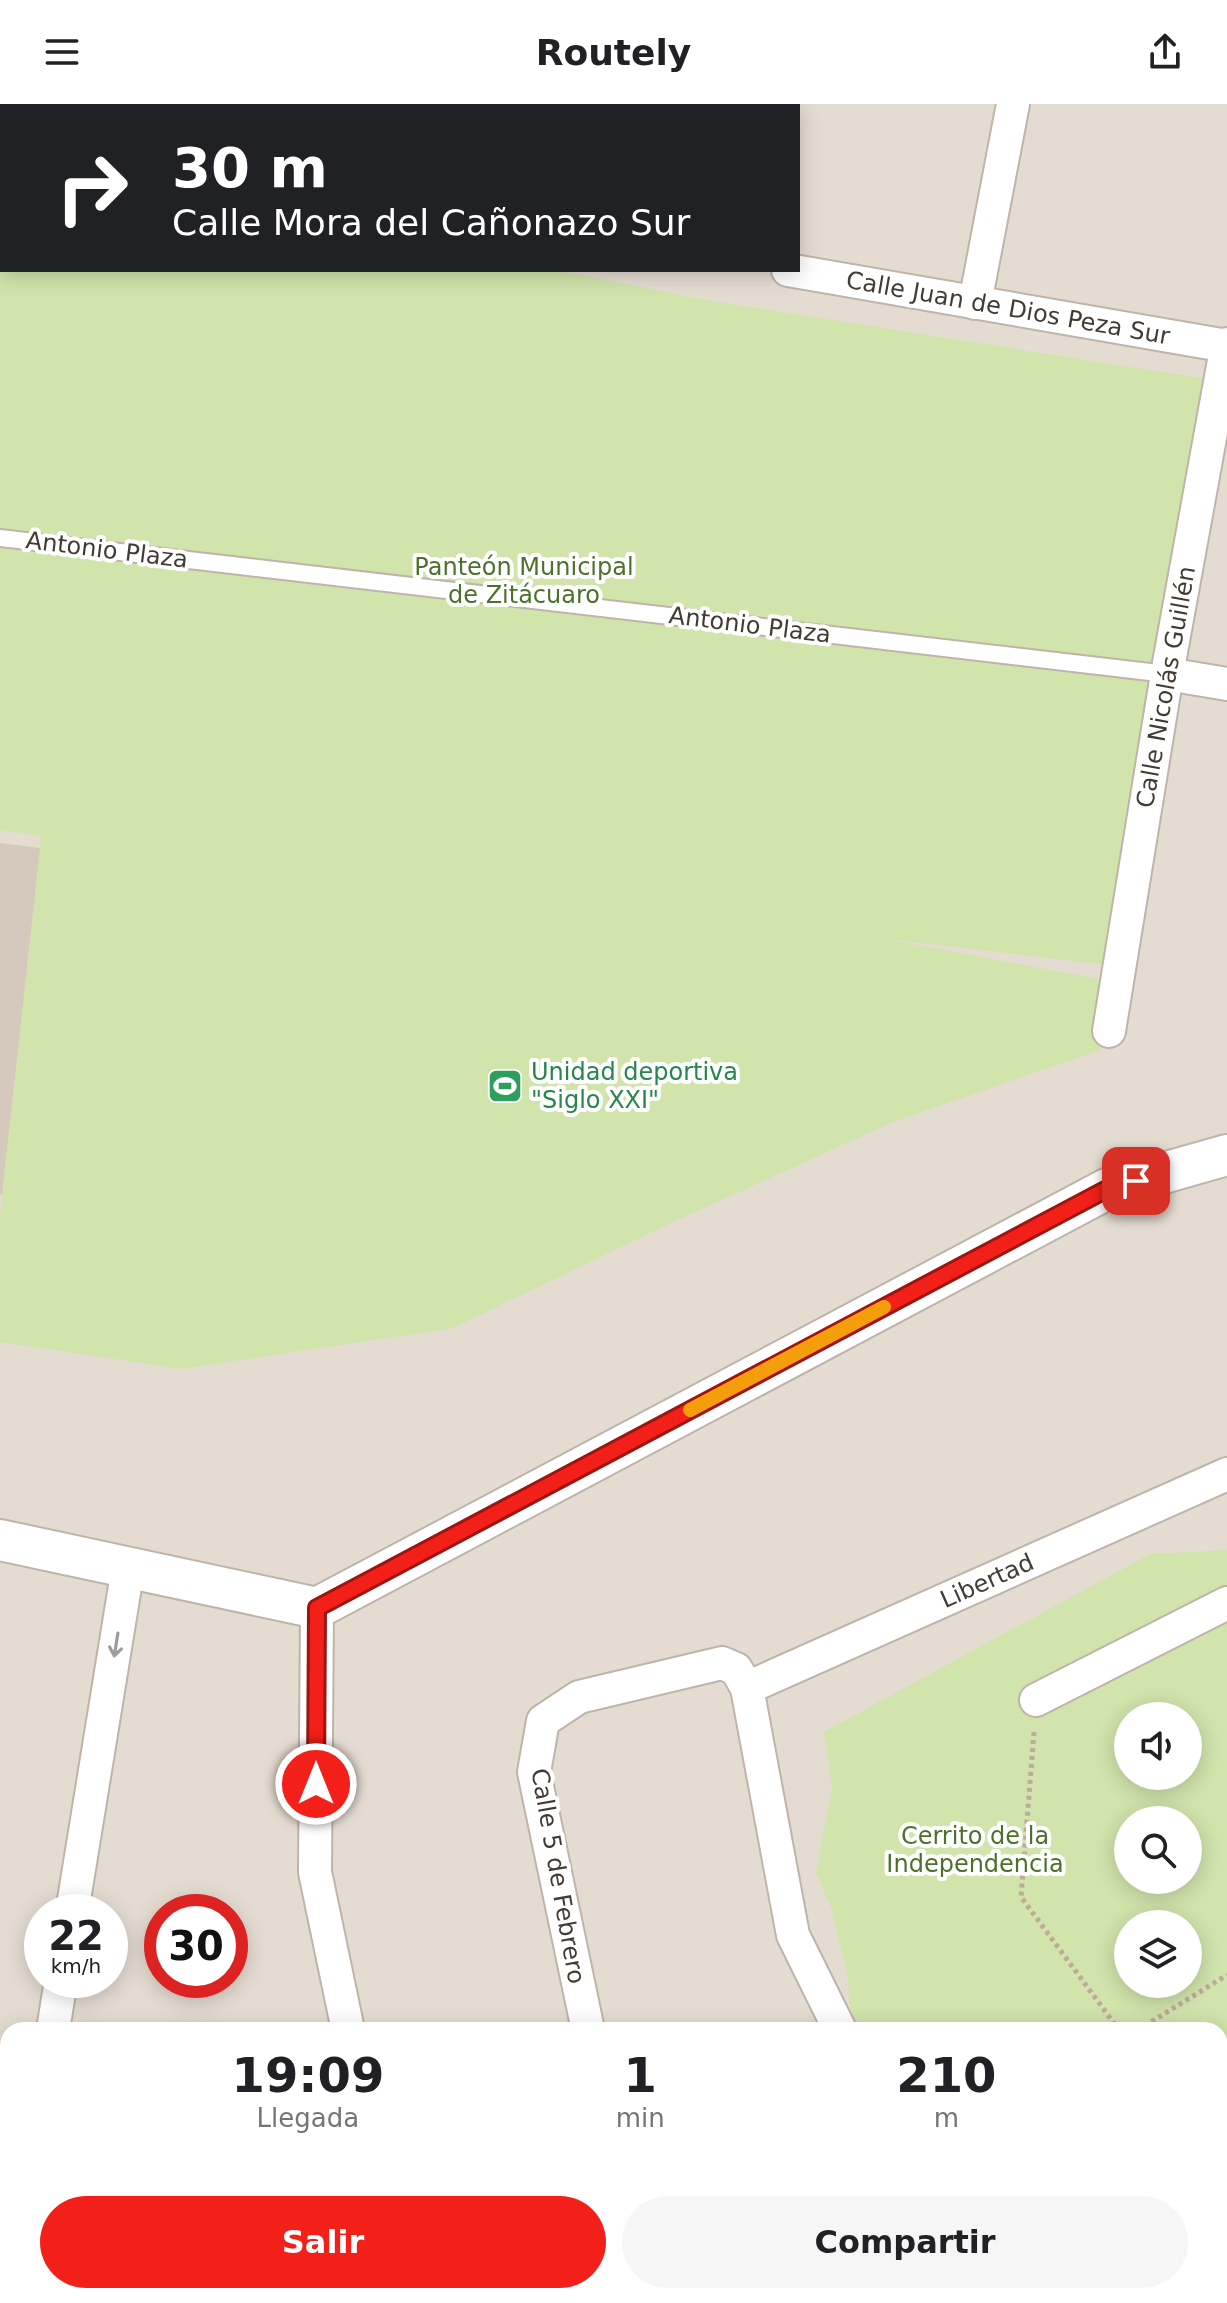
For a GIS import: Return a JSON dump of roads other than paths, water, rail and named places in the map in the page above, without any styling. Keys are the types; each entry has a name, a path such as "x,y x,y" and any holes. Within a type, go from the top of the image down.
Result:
{"street":[{"path":"975,303 1013,104"},
{"name":"Calle Juan de Dios Peza Sur","path":"799,272 1227,345"},
{"name":"Calle Nicolás Guillén","path":"1109,1031 1167,674 1227,345"},
{"path":"1167,674 1227,684"},
{"path":"0,1540 317,1608 1107,1189 1227,1155"},
{"name":"Libertad","path":"747,1688 1227,1474"},
{"path":"75,1894 128,1568"},
{"path":"1036,1700 1227,1603"},
{"path":"317,1608 315,1872 346,2022"},
{"name":"Calle 5 de Febrero","path":"586,2022 534,1772 543,1721 579,1697 722,1663 736,1669 747,1688"},
{"path":"747,1688 793,1935 836,2022"},
{"path":"54,2022 58,1998"}],"lane":[{"name":"Antonio Plaza","path":"0,538 1167,674"}],"place":[{"name":"Unidad deportiva \"Siglo XXI\"","path":"505,1086"}],"park label":[{"name":"Panteón Municipal de Zitácuaro","path":"524,581"},
{"name":"Cerrito de la Independencia","path":"975,1850"}]}
